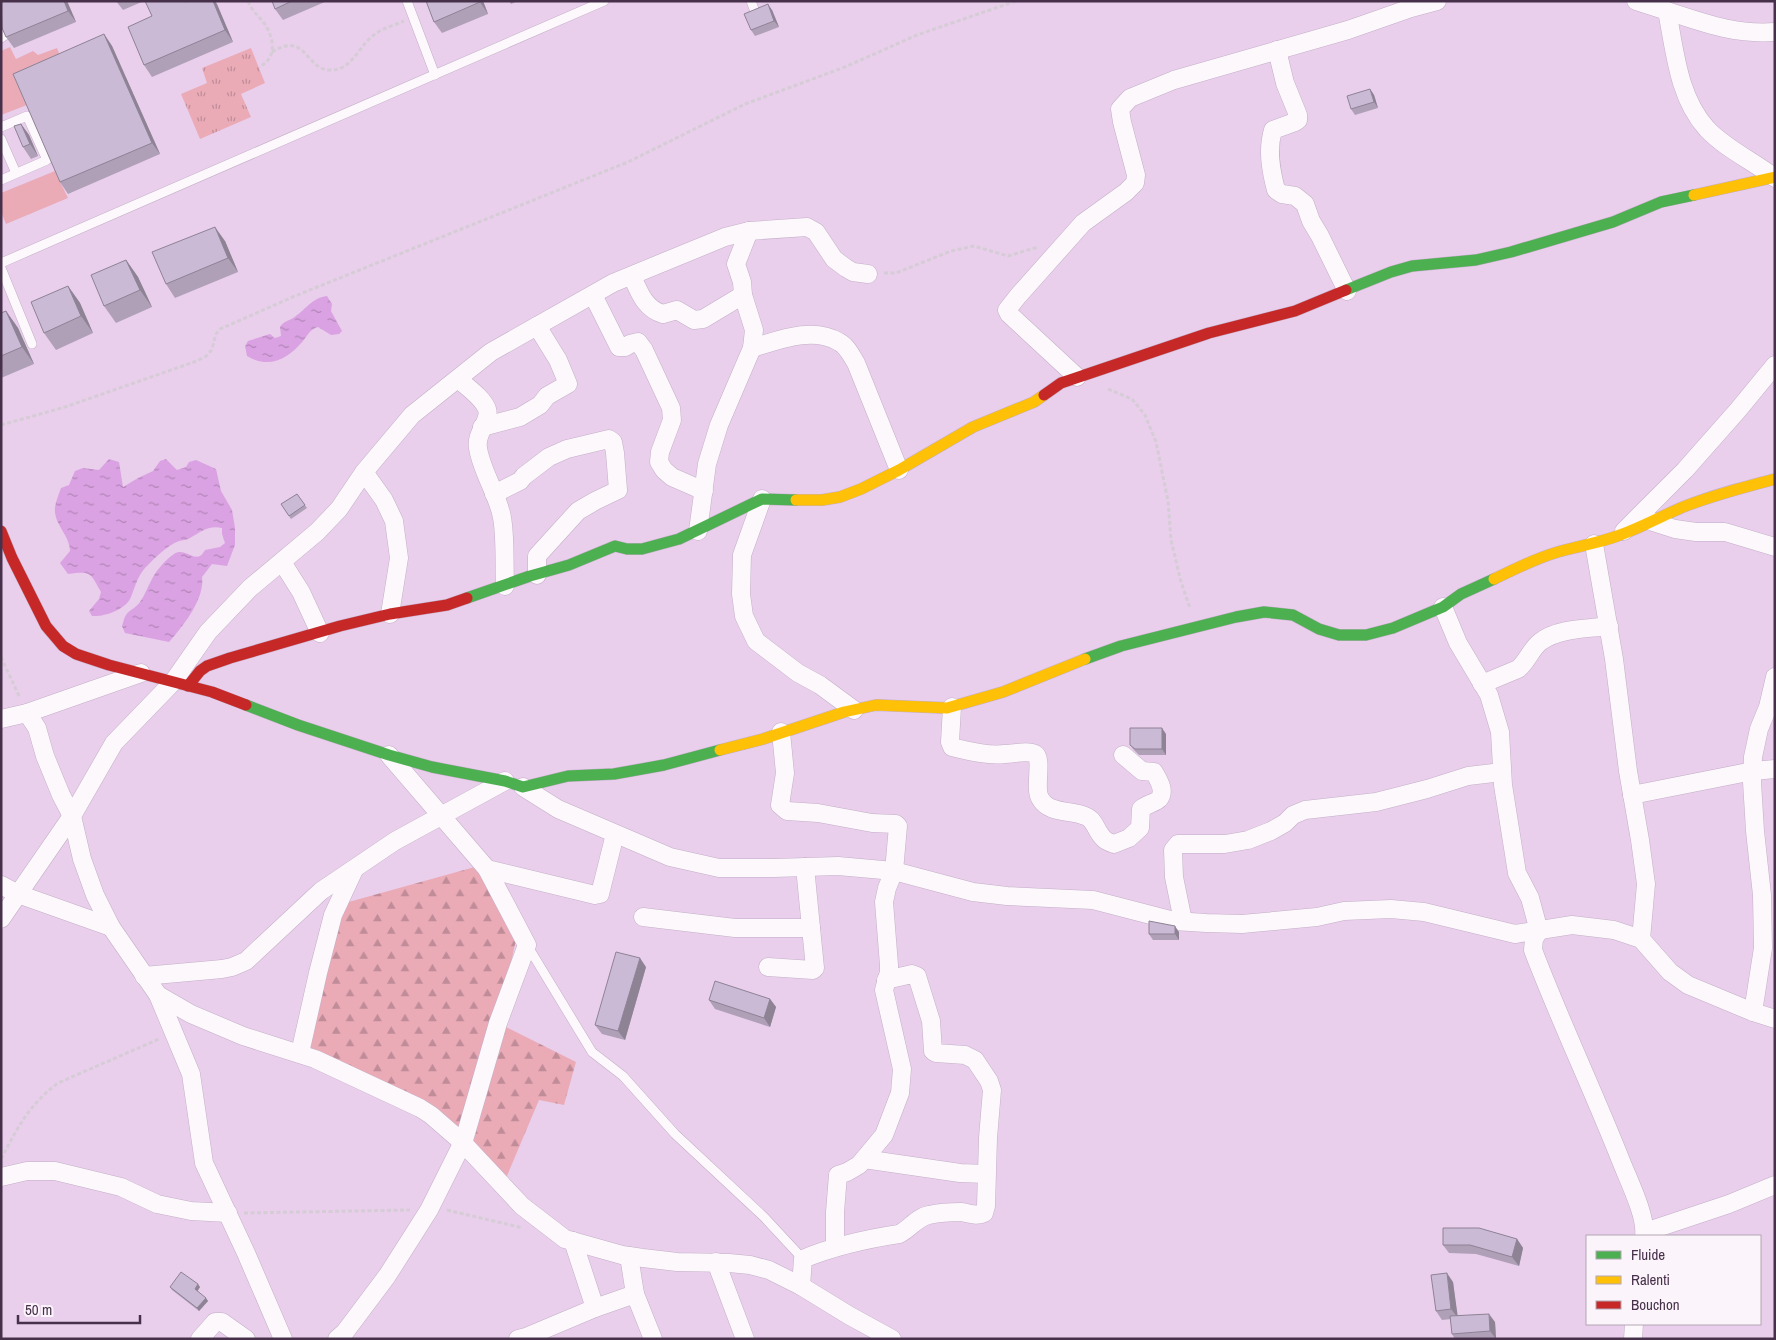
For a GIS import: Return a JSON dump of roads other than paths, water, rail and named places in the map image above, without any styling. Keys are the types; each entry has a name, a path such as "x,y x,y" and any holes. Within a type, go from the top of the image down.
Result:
{"street":[{"path":"1077,377 1033,337 1007,310 1083,223 1126,192 1135,183 1136,175 1120,109 1130,98 1174,80 1348,30 1437,1"},
{"path":"1636,1 1732,31 1754,34 1775,32"},
{"path":"1667,11 1684,92 1694,112 1708,129 1724,143 1775,178"},
{"path":"1277,50 1285,83 1298,115 1298,120 1273,130 1270,140 1270,162 1276,190 1282,194 1295,196 1305,204 1311,221 1347,291"},
{"path":"1,919 72,816 114,743 180,684 207,666 390,614 447,605 569,565 615,546 627,549 642,549 679,539 762,500 822,500 840,497 899,470 973,427 1034,402 1060,383 1077,377 1112,367 1209,332 1295,312 1391,272 1412,266 1476,260 1511,252 1613,222 1661,202 1775,178"},
{"path":"180,684 208,632 250,588 317,532 339,509 364,472 412,415 491,352 614,283 724,237 749,231 807,228 816,232 834,258 846,268 853,272 868,274"},
{"path":"698,530 707,464 719,425 752,348 754,330 736,264 749,231"},
{"path":"632,276 644,302 654,310 663,314 677,310 694,320 703,319 743,295"},
{"path":"593,295 619,347 625,348 630,344 638,342 644,350 672,408 672,420 660,452 659,462 672,477 704,490"},
{"path":"482,427 520,417 540,405 547,396 568,384 558,360 538,326"},
{"path":"752,348 790,337 808,335 820,335 839,342 848,350 856,363 899,470"},
{"path":"1620,535 1685,470 1775,365"},
{"path":"458,379 476,395 486,406 488,412 487,419 477,438 478,450 502,514 505,586"},
{"path":"494,494 520,482 524,476 549,457 567,449 609,439 613,442 616,453 618,490 595,500 578,511 541,551 538,556 537,575"},
{"path":"364,472 384,500 394,521 399,558 390,614"},
{"path":"523,787 568,776 614,774 664,766 876,705 939,709 952,707 1003,692 1065,666 1121,646 1264,612 1293,615 1319,630 1339,636 1366,635 1393,628 1442,607 1469,590 1526,564 1564,550 1594,544 1620,535 1653,522 1683,507 1717,495 1775,479"},
{"path":"762,500 742,554 740,594 744,616 756,641 798,673 820,685 854,710"},
{"path":"1653,522 1675,529 1696,532 1725,532 1775,547"},
{"path":"1,531 37,611 46,626 63,646 76,654 141,674 212,692 298,725 389,755 432,767 504,781 523,787 558,809 670,857 719,868 838,866 894,872 973,892 1016,897 1093,900 1174,921 1242,924 1317,917 1344,911 1391,909 1424,912 1515,934 1572,925 1614,930 1641,939 1670,972 1688,985 1775,1019"},
{"path":"1594,544 1609,626 1646,884 1641,939"},
{"path":"282,562 301,592 320,633"},
{"path":"1442,607 1458,643 1489,695 1500,732 1502,772 1517,873 1530,898 1539,931 1534,940 1533,950 1594,1092 1636,1200 1644,1234 1729,1204 1775,1185"},
{"path":"1482,684 1518,669 1538,643 1550,636 1609,626"},
{"path":"1,720 141,674"},
{"path":"1753,1012 1763,948 1762,895 1767,877 1754,831 1753,757 1775,677"},
{"path":"952,707 950,742 952,746 990,754 1028,752 1035,754 1038,757 1039,764 1038,796 1042,802 1064,812 1086,816 1095,825 1104,840 1114,844 1129,838 1140,828 1141,810 1147,804 1158,800 1162,795 1161,785 1154,772 1142,771 1123,755"},
{"path":"27,713 37,728 45,756 72,816 95,895 111,927 158,995 174,1033 190,1074 204,1163 283,1339"},
{"path":"781,732 785,773 780,805 783,809 872,823 896,824 899,831 894,872 887,888 884,902 889,965 884,990 902,1069 900,1093 884,1135 859,1165 838,1175 835,1247"},
{"path":"337,1339 345,1332 387,1276 429,1210 462,1142 498,1023 527,945 487,869 389,755"},
{"path":"1632,795 1753,771 1775,769"},
{"path":"1183,921 1174,876 1173,850 1178,844 1225,844 1248,840 1271,831 1285,823 1293,815 1305,810 1376,802 1468,776 1502,772"},
{"path":"144,976 222,969 246,961 321,891 395,841 504,781"},
{"path":"487,869 595,896 600,894 615,834"},
{"path":"768,967 813,970 815,968 805,867"},
{"path":"300,1053 333,915 355,869"},
{"path":"1,885 18,894 111,927"},
{"path":"643,917 735,928 811,928"},
{"path":"802,1286 803,1259 835,1247 899,1234 906,1231 921,1217 927,1215 961,1212 979,1215 984,1213 986,1206 986,1174 992,1090 990,1082 975,1060 966,1055 936,1053 933,1051 931,1021 917,976 912,974 886,980"},
{"path":"158,995 191,1014 243,1036 315,1059 420,1108 462,1142 522,1206 565,1239 629,1256 677,1262 716,1262 750,1265 769,1270 802,1286 892,1339"},
{"path":"864,1159 960,1174 986,1174"},
{"path":"1,1177 27,1171 55,1171 121,1187 157,1204 192,1211 228,1213"},
{"path":"573,1241 595,1308"},
{"path":"629,1256 635,1294 652,1339"},
{"path":"716,1262 745,1339"},
{"path":"518,1339 635,1294"},
{"path":"200,1339 215,1322 222,1322 246,1339"},
{"path":"1633,1339 1634,1325"}],"lane":[{"path":"407,1 435,75"},
{"path":"1,263 604,1"},
{"path":"1,29 4,36 1,38"},
{"path":"1,127 27,116 47,160 1,180"},
{"path":"1,139 16,173"},
{"path":"1,268 32,344"},
{"path":"527,945 592,1052 622,1076 675,1134 764,1217 803,1259"}],"water":[{"path":"327,296 332,304 331,311 342,331 339,334 331,335 318,327 311,331 297,348 284,358 263,362 247,356 245,346 248,341 270,334 275,338 281,336 280,327 283,323 298,315 317,299"},
{"path":"109,459 119,462 123,487 153,471 160,461 166,459 177,470 186,467 189,462 196,460 216,469 221,491 232,510 235,545 227,566 212,564 202,577 202,585 197,603 169,642 125,633 122,626 125,616 140,602 155,574 167,559 178,552 198,557 205,550 220,547 225,543 222,528 209,528 189,539 179,541 170,546 142,571 127,603 113,612 92,616 89,611 99,599 101,592 89,574 68,574 60,563 70,551 67,540 56,519 55,507 61,488 69,485 75,471 83,468 99,470"}]}
